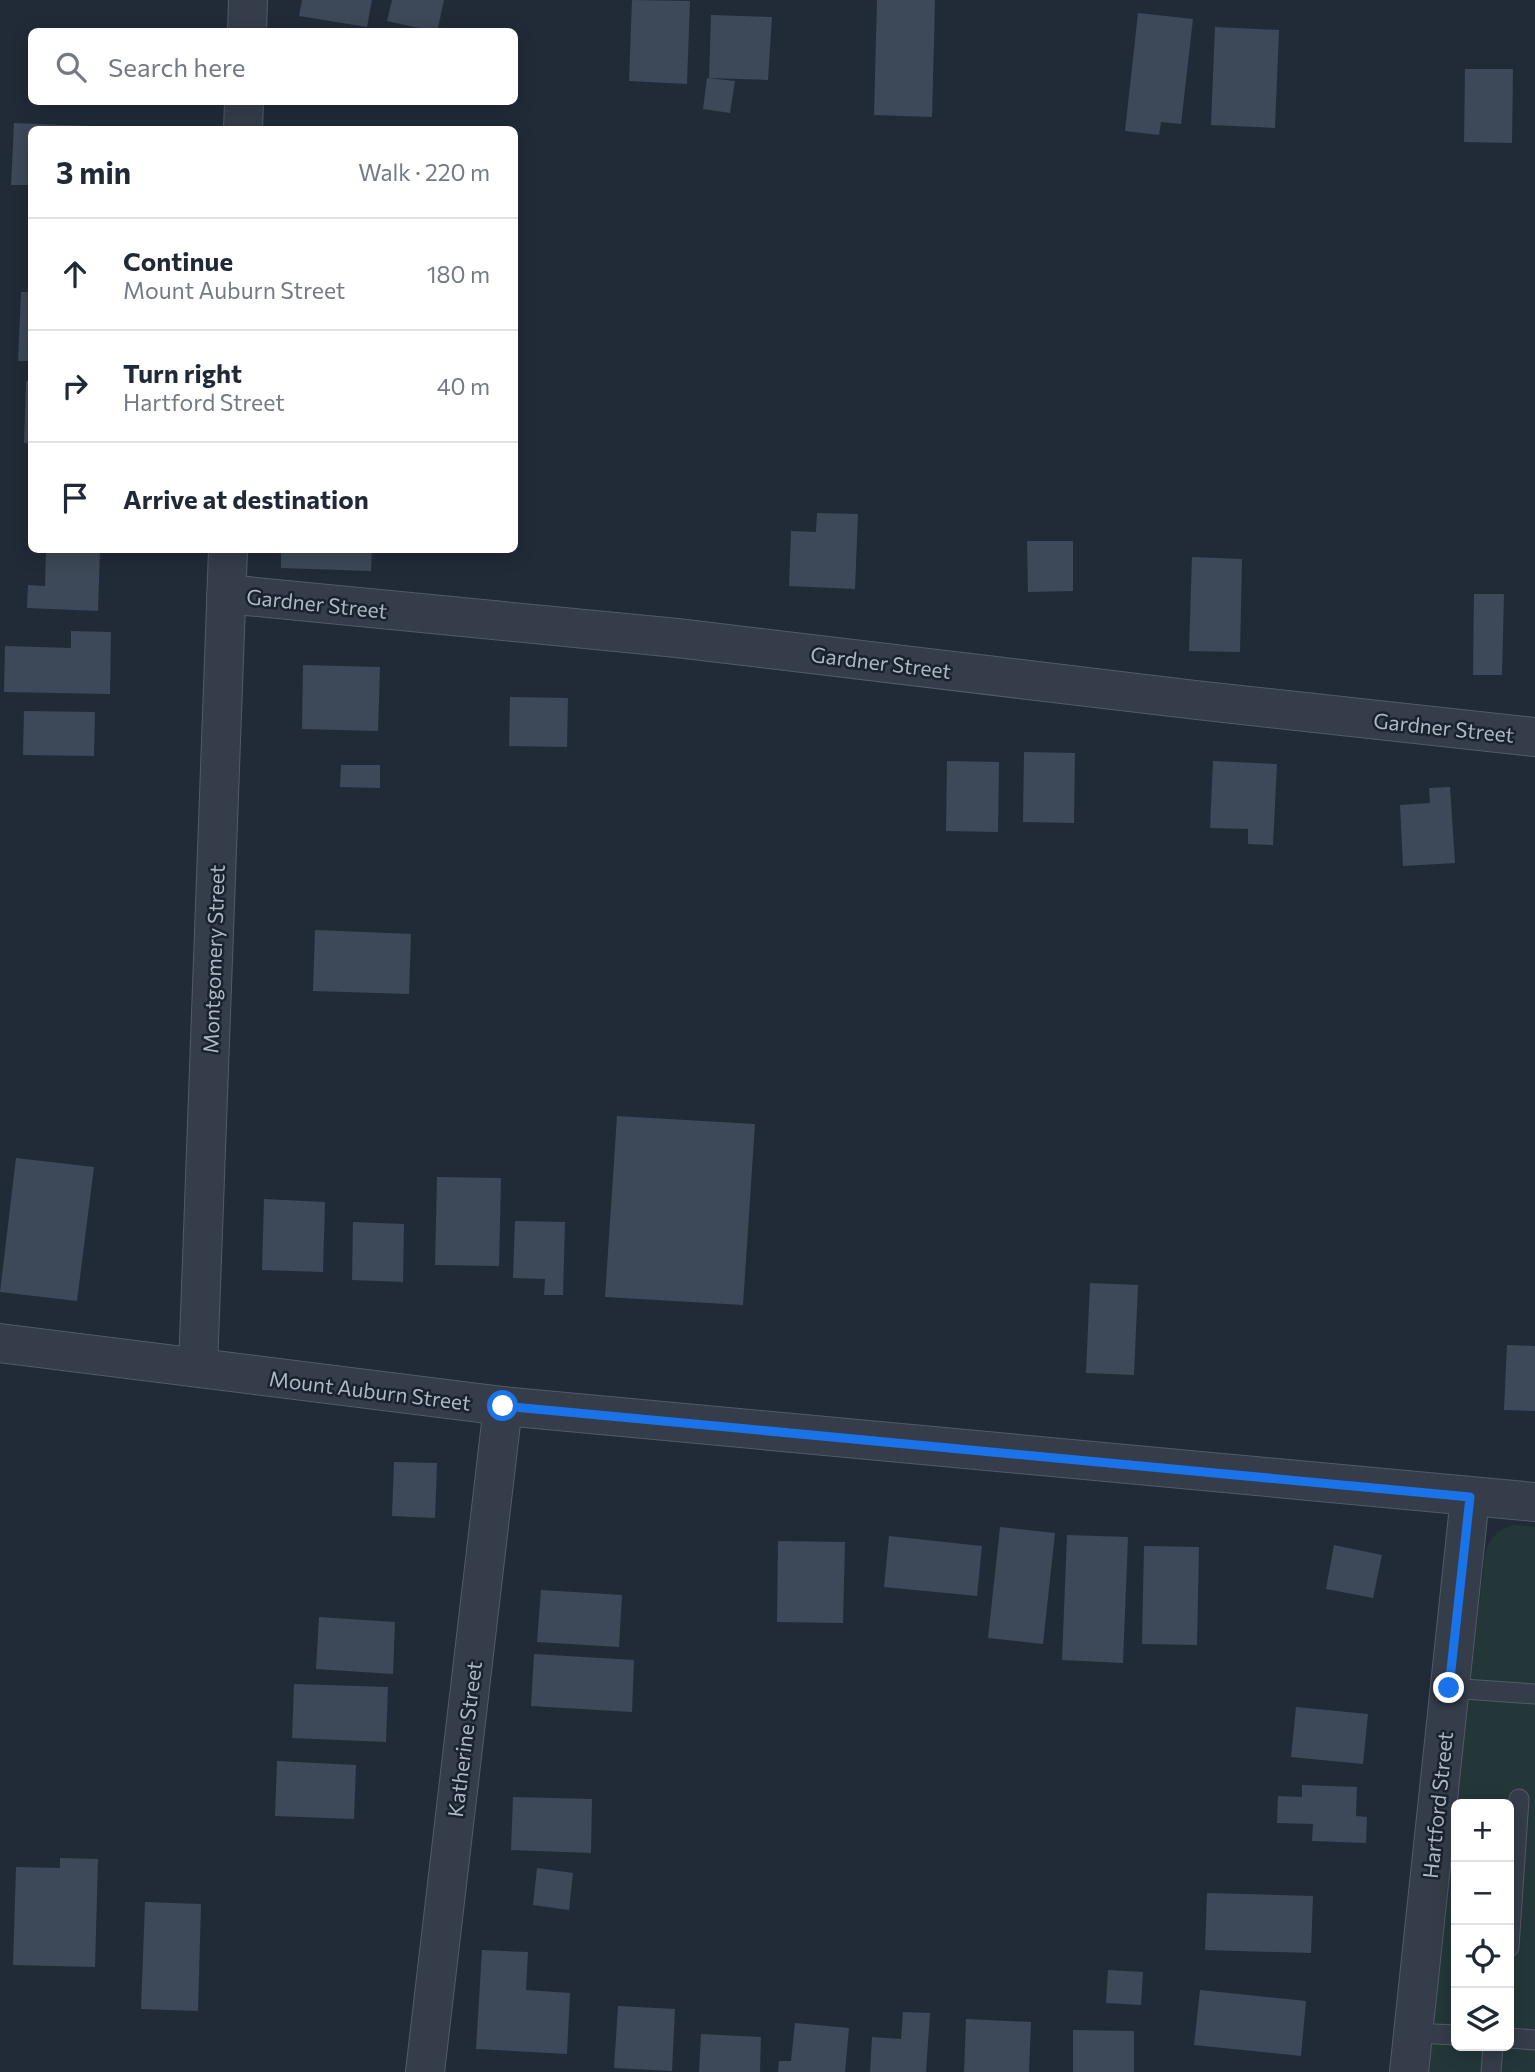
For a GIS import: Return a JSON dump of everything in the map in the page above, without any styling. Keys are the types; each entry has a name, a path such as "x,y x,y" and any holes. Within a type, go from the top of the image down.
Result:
{"street":[{"path":"247,28 248,0"},
{"path":"243,126 244,105"},
{"name":"Montgomery Street","path":"198,1368 228,553"},
{"name":"Gardner Street","path":"226,594 677,638 1196,700 1535,737"},
{"name":"Mount Auburn Street","path":"0,1343 503,1406 1535,1502"},
{"name":"Katherine Street","path":"425,2072 503,1406"},
{"name":"Hartford Street","path":"1409,2072 1470,1497"}],"lane":[{"path":"1449,1688 1535,1693"},
{"path":"1510,1925 1519,1799"},
{"path":"1413,2033 1451,2035"},
{"path":"1514,2038 1535,2040"},
{"path":"1491,2072 1493,2051"}],"green space":[{"path":"1516,1525 1535,1527 1535,2072 1425,2072 1451,1848 1451,2051 1514,2051 1514,1799 1457,1799 1485,1556 1495,1535"}],"building":[{"path":"302,0 372,0 367,27 299,16"},
{"path":"392,0 444,0 438,28 419,28 387,21"},
{"path":"632,0 690,1 687,84 629,81"},
{"path":"877,0 935,0 932,117 874,115"},
{"path":"1138,13 1193,19 1181,124 1161,122 1159,135 1125,131"},
{"path":"711,15 772,17 768,80 709,78"},
{"path":"1215,27 1279,30 1275,128 1211,125"},
{"path":"1465,69 1513,69 1512,143 1464,142"},
{"path":"707,78 735,81 730,113 703,109"},
{"path":"14,123 91,126 28,126 28,185 11,185"},
{"path":"21,292 28,292 28,361 18,361"},
{"path":"26,381 28,381 28,444 24,443"},
{"path":"817,513 858,514 855,589 789,586 791,531 816,532"},
{"path":"1027,541 1073,541 1073,591 1028,592"},
{"path":"46,553 100,553 98,611 27,608 28,585 45,586"},
{"path":"281,553 372,553 371,571 281,568"},
{"path":"1192,557 1242,559 1240,652 1189,651"},
{"path":"1474,594 1504,594 1502,675 1473,675"},
{"path":"71,631 111,632 110,694 4,692 5,646 71,648"},
{"path":"303,665 380,667 378,731 302,729"},
{"path":"510,697 568,698 567,747 509,746"},
{"path":"24,711 95,712 94,756 23,755"},
{"path":"1024,752 1075,753 1074,823 1023,822"},
{"path":"947,761 999,762 998,832 946,831"},
{"path":"1213,761 1277,764 1273,845 1248,844 1248,829 1210,828"},
{"path":"341,765 380,765 380,788 340,787"},
{"path":"1450,787 1455,863 1403,866 1400,805 1430,803 1429,788"},
{"path":"315,930 411,934 409,994 313,991"},
{"path":"617,1116 755,1124 743,1305 605,1297"},
{"path":"16,1158 94,1167 77,1301 0,1292"},
{"path":"437,1177 501,1178 499,1266 435,1265"},
{"path":"264,1199 325,1202 323,1272 262,1270"},
{"path":"515,1221 565,1222 563,1295 544,1295 545,1279 513,1278"},
{"path":"353,1222 404,1224 403,1282 352,1280"},
{"path":"1090,1283 1138,1285 1134,1375 1086,1373"},
{"path":"1507,1345 1535,1346 1535,1411 1504,1410"},
{"path":"394,1462 437,1463 435,1518 392,1516"},
{"path":"1000,1527 1055,1533 1043,1644 988,1638"},
{"path":"1067,1535 1128,1537 1123,1663 1062,1660"},
{"path":"889,1536 982,1546 977,1596 884,1587"},
{"path":"778,1541 845,1542 843,1623 777,1622"},
{"path":"1334,1545 1382,1555 1373,1598 1326,1589"},
{"path":"1144,1546 1199,1547 1197,1645 1142,1644"},
{"path":"541,1590 622,1595 619,1647 537,1642"},
{"path":"319,1617 395,1622 393,1674 316,1669"},
{"path":"534,1654 634,1660 632,1712 531,1706"},
{"path":"294,1684 388,1687 386,1742 292,1738"},
{"path":"1296,1707 1368,1714 1363,1764 1291,1757"},
{"path":"277,1761 356,1765 354,1819 275,1816"},
{"path":"1302,1785 1357,1787 1356,1816 1367,1817 1366,1843 1312,1841 1313,1824 1277,1823 1278,1796 1302,1797"},
{"path":"513,1797 592,1799 591,1853 511,1850"},
{"path":"60,1858 98,1859 95,1967 13,1965 16,1867 60,1868"},
{"path":"537,1868 573,1873 569,1910 533,1905"},
{"path":"1207,1893 1313,1896 1311,1953 1205,1950"},
{"path":"145,1902 201,1904 198,2011 141,2009"},
{"path":"482,1950 528,1952 526,1990 570,1993 567,2054 476,2049"},
{"path":"1108,1970 1143,1972 1141,2005 1106,2003"},
{"path":"1200,1990 1306,2001 1301,2056 1194,2045"},
{"path":"618,2006 675,2009 672,2071 614,2068"},
{"path":"903,2012 930,2013 926,2072 870,2072 872,2037 901,2039"},
{"path":"966,2019 1031,2022 1029,2072 964,2072"},
{"path":"795,2023 849,2028 845,2072 778,2072 779,2061 791,2061"},
{"path":"1073,2030 1134,2031 1134,2072 1073,2072"},
{"path":"701,2034 761,2037 760,2072 699,2072"}],"route":[{"path":"503,1406 1470,1497 1449,1688"}]}
